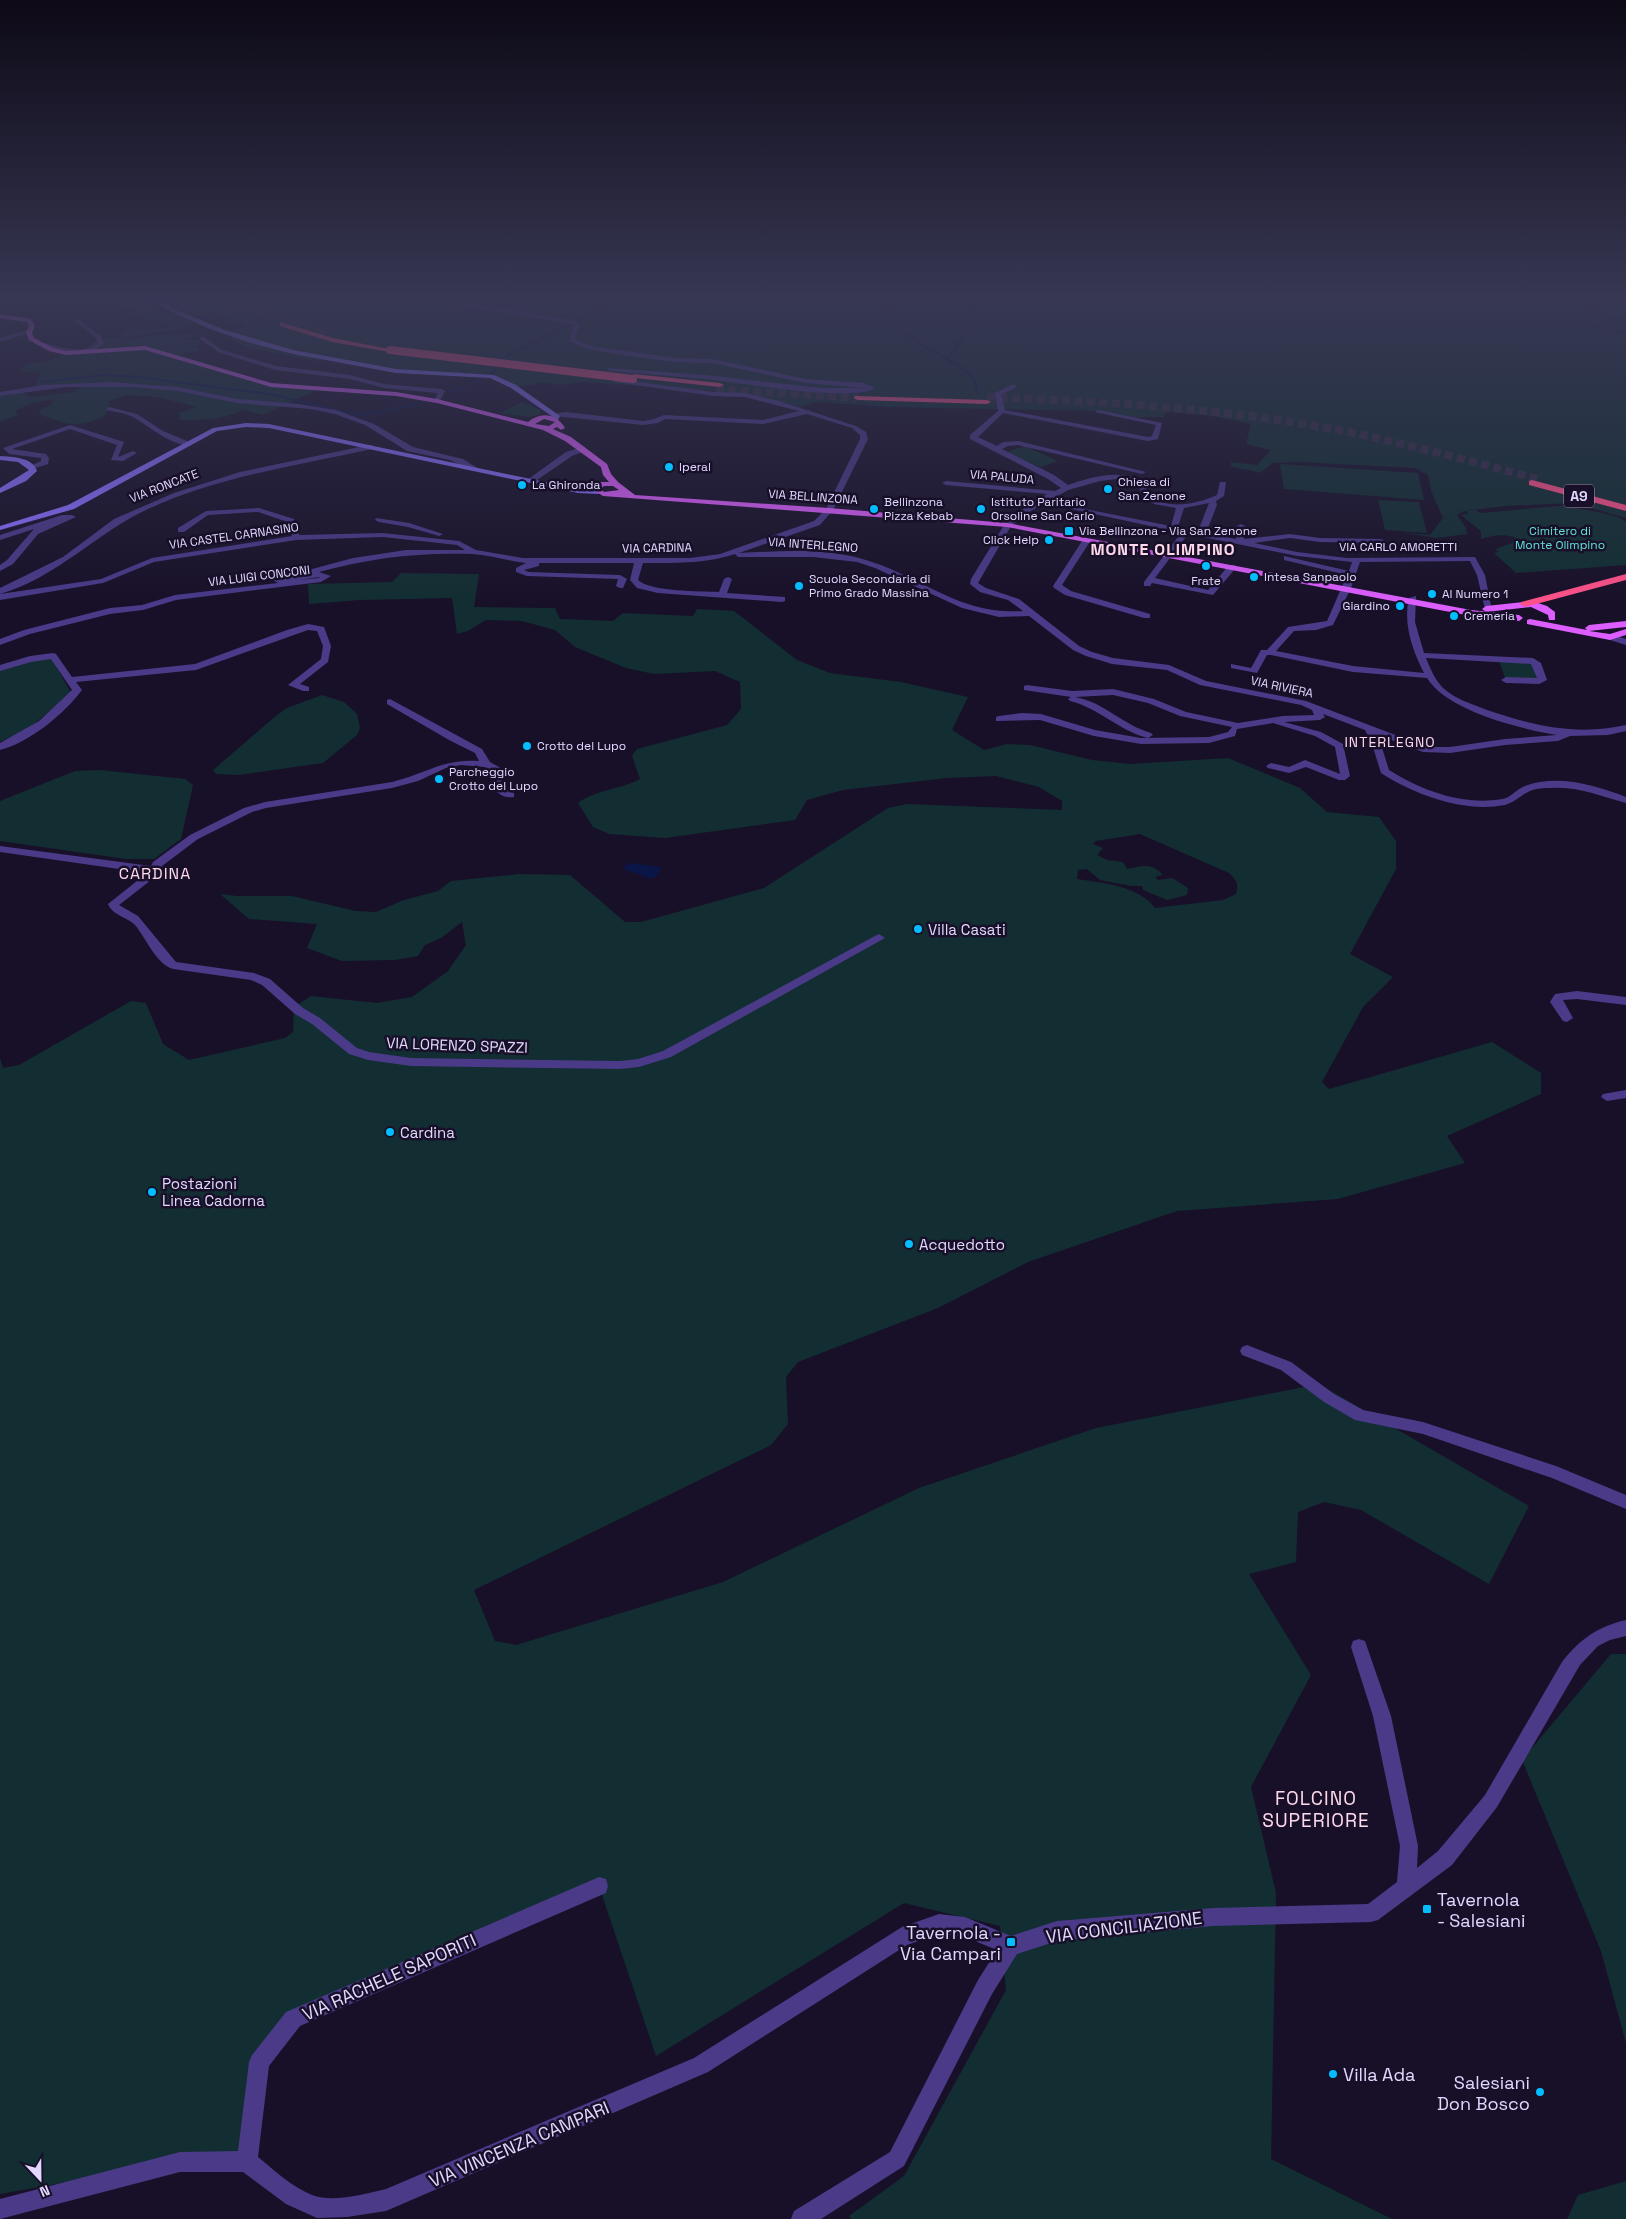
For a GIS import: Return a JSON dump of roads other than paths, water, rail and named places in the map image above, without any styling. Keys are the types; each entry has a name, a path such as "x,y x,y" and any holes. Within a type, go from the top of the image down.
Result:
{"highway":[{"path":"925,399 987,400"},
{"name":"A9","path":"1626,503 1535,481 1544,486 1626,510"},
{"path":"1525,604 1626,577"}],"main road":[{"path":"420,399 437,401 544,428 568,439 604,466 607,475 618,487"},
{"path":"532,425 532,422 539,418"},
{"path":"514,420 556,419"},
{"path":"544,428 556,419"},
{"path":"556,419 568,439"},
{"path":"599,488 607,475"},
{"path":"599,488 618,487"},
{"path":"610,494 618,487"},
{"name":"VIA BELLINZONA","path":"618,487 633,497"},
{"name":"VIA BELLINZONA","path":"599,488 616,496 829,510 1008,525 1412,600 1471,613 1519,618 1530,622"},
{"name":"VIA BELLINZONA","path":"1412,600 1465,608 1489,609 1513,608 1525,604"},
{"path":"1525,604 1544,608 1552,614 1552,618 1561,623 1580,628 1609,627 1626,624"},
{"path":"1513,608 1513,613 1519,618"},
{"path":"1530,622 1542,622 1552,618"},
{"path":"1530,622 1610,637"},
{"path":"1609,627 1625,636"}],"street":[{"path":"228,399 296,405 336,412 372,425 392,441 409,448 457,459 475,469"},
{"path":"529,399 556,419 582,414 640,423 652,423 664,417 763,422 806,412"},
{"path":"758,399 854,427 863,434 864,439 829,510"},
{"path":"998,399 1002,410"},
{"path":"109,409 135,415 160,433 188,443"},
{"path":"539,418 546,410"},
{"path":"1002,410 1148,439 1155,438 1160,424 1098,412"},
{"path":"1002,410 973,439 1051,477 1065,487"},
{"path":"0,528 44,517 71,507 188,443 215,430 236,425 255,425 356,444 578,491 599,488"},
{"path":"32,467 45,462 45,458 43,456 12,452 7,448 70,427 121,444 114,458 120,459 133,453"},
{"path":"997,450 1006,444 1018,443 1142,472"},
{"path":"329,455 356,444"},
{"path":"0,591 48,570 75,553 116,522 158,502 252,472 369,447"},
{"path":"531,480 569,454 582,449"},
{"path":"0,458 20,460 32,467"},
{"name":"VIA RONCATE","path":"0,587 43,568 112,522 153,501 245,470 270,464 295,462"},
{"path":"0,491 23,479 33,471 32,467"},
{"name":"VIA PALUDA","path":"1008,525 1065,487 1117,476 1139,482 1146,489 1147,496 1154,501 1180,506 1212,501"},
{"name":"VIA PALUDA","path":"946,483 1056,493"},
{"path":"1201,535 1213,505 1212,501 1220,496 1223,484"},
{"path":"1173,531 1180,506"},
{"name":"VIA CARLO AMORETTI","path":"1075,509 1173,531 1327,558 1357,560 1469,558 1475,562 1484,577 1483,590 1489,609"},
{"path":"181,530 206,513 259,510 291,520 296,538"},
{"name":"VIA CARDINA","path":"474,552 524,560 690,560 722,556 808,527 817,523 829,510"},
{"path":"0,538 65,517 72,517 35,532 10,562 0,569"},
{"path":"379,520 409,525 459,543"},
{"path":"1008,525 975,579 974,584 980,589 1008,595 1030,613"},
{"path":"1239,542 1243,527 1241,526"},
{"path":"1185,533 1149,582 1210,593 1232,567"},
{"name":"VIA CASTEL CARNASINO","path":"0,598 103,581 152,560 244,544 296,538 383,535 459,543 474,552"},
{"name":"VIA CARLO AMORETTI","path":"1239,542 1290,536 1320,540 1381,541"},
{"path":"1087,540 1057,586 1068,594 1147,616"},
{"path":"1250,545 1306,564 1353,574"},
{"name":"VIA LUIGI CONCONI","path":"0,642 27,632 110,611 143,607 175,598 323,580 327,576 322,574 280,581 275,579 280,576 301,574 353,560 406,552 474,552"},
{"name":"VIA INTERLEGNO","path":"722,556 768,554 857,560 896,574 908,582 982,611 1000,614 1030,613"},
{"path":"604,560 533,564 525,565 519,570 527,574 620,577 622,579 620,586"},
{"path":"1234,666 1254,670 1264,652 1269,653 1291,629 1316,627 1330,623 1348,588 1357,560"},
{"path":"639,561 634,580 640,586 782,599"},
{"path":"722,595 728,579"},
{"path":"1412,600 1409,616 1412,632 1430,676 1440,689 1465,705 1518,724 1550,732 1593,734 1626,728"},
{"name":"VIA RIVIERA","path":"1030,613 1076,648 1088,654 1112,661 1168,668 1204,683 1303,703 1410,744 1434,751 1505,742 1558,738 1568,734"},
{"path":"70,680 196,667 254,644 308,627 321,630 327,646 325,660 294,686 306,689"},
{"path":"1610,637 1625,636"},
{"path":"1273,654 1354,669 1430,676"},
{"path":"0,668 46,655 53,656 77,690 33,728 0,747"},
{"path":"1420,655 1533,661 1537,664 1542,680 1506,680"},
{"path":"1027,688 1072,694 1113,692 1236,728"},
{"path":"1045,697 1091,702 1130,730 1154,736 1207,737 1236,728 1320,717 1315,707"},
{"path":"390,702 452,738 479,751 486,764"},
{"path":"999,719 1022,716 1041,717 1094,733 1142,741 1209,740 1232,734 1236,728"},
{"path":"1271,766 1283,771 1296,770 1305,763 1342,778 1345,776 1340,746 1333,740 1315,733 1273,722"},
{"path":"1369,728 1375,737 1384,771 1416,790 1465,800 1500,802 1510,800 1526,789 1568,784 1607,792 1626,800"},
{"path":"0,849 144,870 155,869 157,864 184,842 248,810 288,801 392,785 442,766 461,762 486,764 501,771 495,780 495,784 502,792 510,795"},
{"name":"VIA LORENZO SPAZZI","path":"155,869 151,876 113,904 114,907 140,924 168,962 173,965 254,977 274,987 299,1011 316,1021 353,1051 368,1056 411,1062 620,1065 639,1063 667,1054 879,938"},
{"path":"1567,1018 1556,1002 1559,997 1577,995 1626,1001"},
{"path":"1607,1097 1626,1094"},
{"path":"1247,1351 1286,1366 1328,1398 1360,1416 1423,1428 1556,1473 1626,1502"},
{"name":"VIA CONCILIAZIONE","path":"1011,1946 1057,1931 1213,1917 1370,1913 1445,1858 1491,1801 1568,1668 1583,1647 1607,1632 1626,1628"},
{"path":"1359,1647 1382,1716 1410,1846 1406,1888"},
{"name":"VIA RACHELE SAPORITI","path":"247,2161 258,2062 293,2019 599,1886"},
{"name":"VIA VINCENZA CAMPARI","path":"247,2161 267,2178 311,2206 347,2207 386,2200 701,2065 902,1937 939,1924 964,1927 1011,1946"},
{"path":"802,2219 896,2159 985,1986 1011,1946"},
{"path":"0,2210 180,2162 247,2161"}],"waterway":[{"path":"289,399 357,415 376,413 419,403"}],"tunnel":[{"path":"1018,399 1225,413 1304,424 1392,442 1537,479"}],"place":[{"name":"Iperal","path":"669,467"},
{"name":"La Ghironda","path":"522,485"},
{"name":"Chiesa di San Zenone","path":"1108,489"},
{"name":"Bellinzona Pizza Kebab","path":"874,509"},
{"name":"Istituto Paritario Orsoline San Carlo","path":"981,509"},
{"name":"Via Bellinzona - Via San Zenone","path":"1069,531"},
{"name":"Click Help","path":"1049,540"},
{"name":"Frate","path":"1206,566"},
{"name":"Intesa Sanpaolo","path":"1254,577"},
{"name":"Scuola Secondaria di Primo Grado Massina","path":"799,586"},
{"name":"Al Numero 1","path":"1432,594"},
{"name":"Giardino","path":"1400,606"},
{"name":"Cremeria","path":"1454,616"},
{"name":"Crotto del Lupo","path":"527,746"},
{"name":"Parcheggio Crotto del Lupo","path":"439,779"},
{"name":"Villa Casati","path":"918,929"},
{"name":"Cardina","path":"390,1132"},
{"name":"Postazioni Linea Cadorna","path":"152,1192"},
{"name":"Acquedotto","path":"909,1244"},
{"name":"Tavernola - Salesiani","path":"1427,1909"},
{"name":"Tavernola - Via Campari","path":"1011,1942"},
{"name":"Villa Ada","path":"1333,2074"},
{"name":"Salesiani Don Bosco","path":"1540,2092"}],"district":[{"name":"MONTE OLIMPINO","path":"1163,549"},
{"name":"INTERLEGNO","path":"1390,742"},
{"name":"CARDINA","path":"155,873"},
{"name":"FOLCINO SUPERIORE","path":"1316,1809"}],"park label":[{"name":"Cimitero di Monte Olimpino","path":"1560,538"}]}
